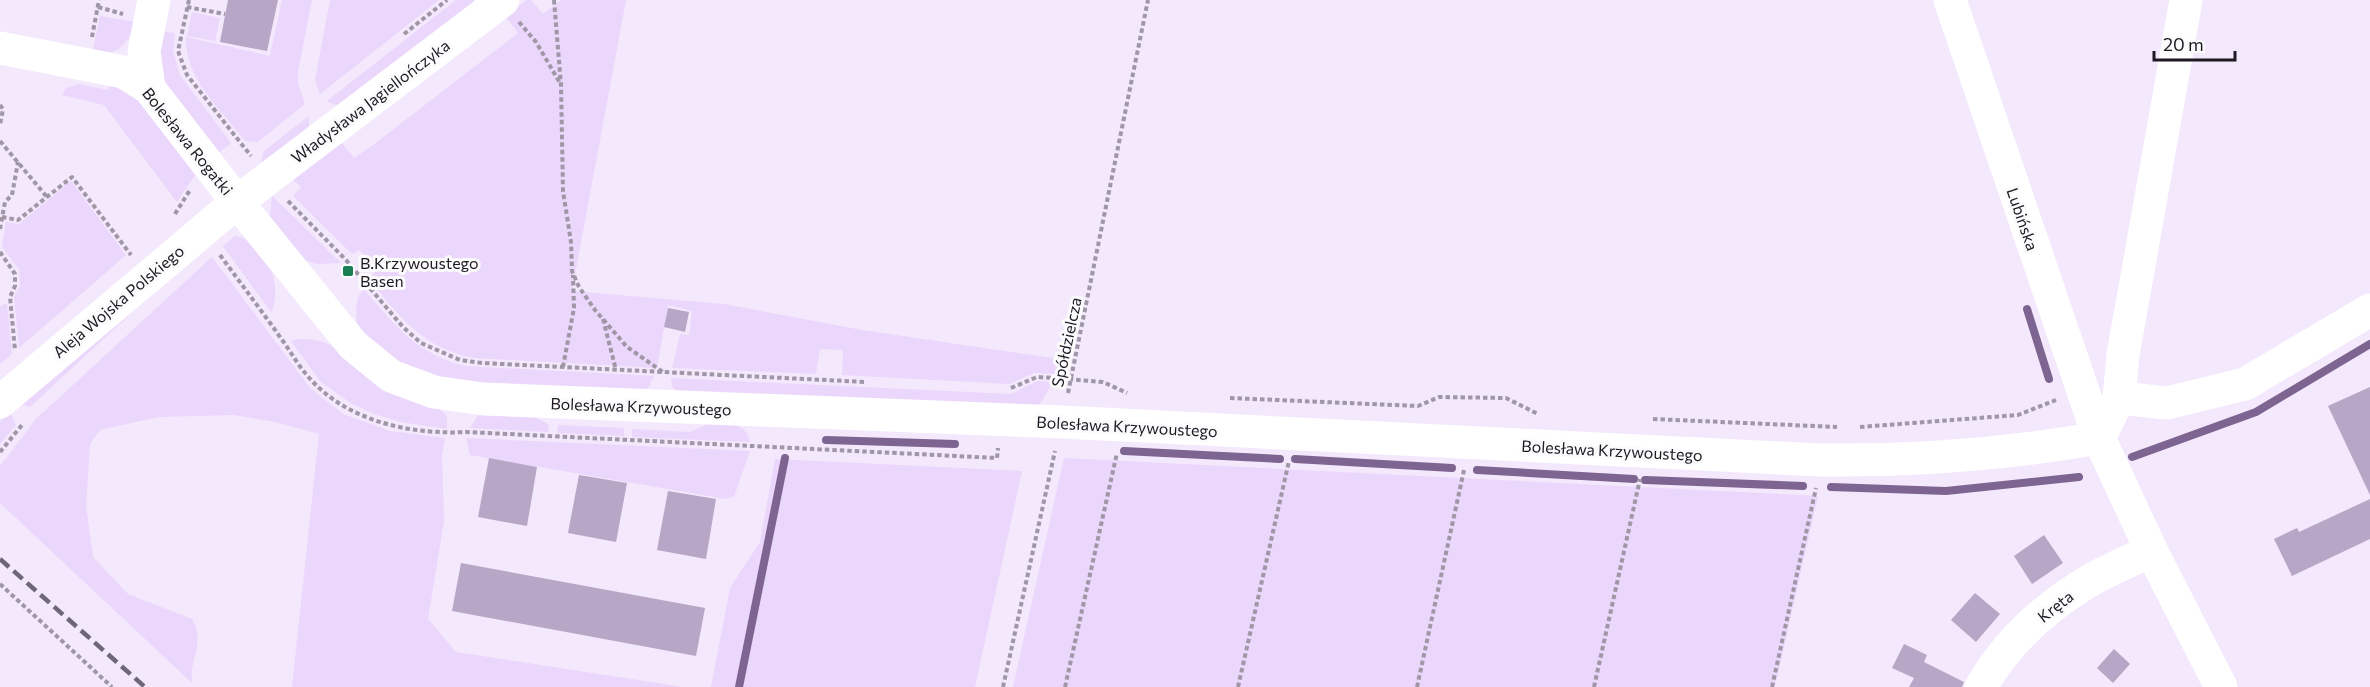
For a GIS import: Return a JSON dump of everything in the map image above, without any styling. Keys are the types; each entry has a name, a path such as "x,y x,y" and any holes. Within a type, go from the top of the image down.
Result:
{"street":[{"name":"Lubińska","path":"1950,0 2099,438 2151,550 2221,687"},
{"path":"2099,438 2120,398 2123,355 2186,0"},
{"name":"Władysława Jagiellończyka","path":"237,202 502,1"},
{"path":"140,7 149,88"},
{"name":"Bolesława Rogatki","path":"0,48 124,72 149,88 237,202"},
{"name":"Bolesława Krzywoustego","path":"237,202 353,345 391,376 434,392 494,400 1062,422 1820,460 1900,460 2043,448 2099,438"},
{"name":"Aleja Wojska Polskiego","path":"0,402 237,202"},
{"path":"2120,398 2167,403 2245,384 2370,310"},
{"name":"Kręta","path":"1981,687 2023,632 2055,603 2091,580 2151,550"}],"path":[{"path":"91,42 99,0"},
{"path":"189,0 178,51 187,75 253,161"},
{"path":"554,0 561,85 563,191 571,242 574,308 563,368"},
{"name":"Spółdzielcza","path":"1003,687 1062,422 1148,0"},
{"path":"502,1 536,42 561,85"},
{"path":"98,7 140,7"},
{"path":"188,7 225,14"},
{"path":"0,105 3,109 0,125"},
{"path":"0,141 47,197"},
{"path":"0,230 5,202 12,195 18,162"},
{"path":"2,218 18,220 72,177 131,256"},
{"path":"174,214 193,185"},
{"path":"284,198 346,260 403,327 421,343 460,360 563,368 872,382"},
{"path":"215,247 306,375 346,408 393,427 445,434 467,432 997,458"},
{"path":"0,252 15,274 15,286 10,297 16,356"},
{"path":"572,271 579,287 627,347 663,372"},
{"path":"603,319 616,370"},
{"path":"1002,388 1010,388 1037,377 1103,382 1123,393 1135,393"},
{"path":"1229,398 1418,406 1439,397 1506,398 1534,413 1546,414"},
{"path":"1851,428 2018,415 2062,398"},
{"path":"1652,419 1839,428"},
{"path":"1065,687 1122,425"},
{"path":"1238,687 1294,434"},
{"path":"1417,687 1469,443"},
{"path":"1594,687 1645,452"},
{"path":"1772,687 1815,496 1820,460"},
{"path":"0,584 112,687"}],"shaded area":[{"path":"282,0 312,0 298,71 298,84 305,104 258,142 245,141 198,80 187,52 186,37 270,56"},
{"path":"330,0 439,0 320,94 315,80"},
{"path":"456,0 474,0 471,8 346,106 327,101"},
{"path":"527,0 531,0 543,14 561,0 626,0 572,291 724,304 862,330 1059,359 1055,374 1034,373 1010,384 842,375 843,350 820,349 816,374 672,368 680,334 689,335 692,311 668,305 657,368 474,358 440,347 426,339 403,318 369,280 377,269 359,250 352,254 293,196 301,187 291,178 341,142 354,158 373,145 518,33 505,16"},
{"path":"192,12 220,18 215,41 187,36"},
{"path":"100,16 135,22 125,43 115,51 92,54"},
{"path":"160,31 175,33 173,51 180,75 231,143 216,155 166,90 156,50"},
{"path":"79,84 108,90 110,84 135,97 197,172 177,202 104,105 62,95 66,88"},
{"path":"309,116 309,130 264,166 261,161 264,151"},
{"path":"71,181 126,255 19,348 14,297 20,286 19,269 2,247 6,222 19,224"},
{"path":"272,196 341,263 317,264 304,260 274,228 270,215"},
{"path":"235,236 256,246 270,266 275,290 271,312 223,246"},
{"path":"212,257 310,388 343,414 390,431 445,438 442,455 444,521 428,619 456,652 683,687 292,687 319,434 275,422 234,415 159,417 100,430 90,444 86,506 93,557 128,594 192,619 196,628 197,643 192,683 0,503 0,466 36,419"},
{"path":"364,289 407,336 432,354 464,366 654,376 649,387 642,391 451,383 378,353 357,325 358,297"},
{"path":"153,293 30,407 17,403"},
{"path":"7,303 12,354 0,364 0,306"},
{"path":"297,339 329,344 437,407 447,416 447,429 400,422 352,404 320,381 291,341"},
{"path":"671,378 1011,394 1038,381 1053,382 1040,404 1031,409 675,391"},
{"path":"10,411 16,425 0,444 0,422"},
{"path":"482,412 534,416 549,425 548,432 470,428"},
{"path":"711,423 741,427 748,435 750,442 632,437 632,429 689,432"},
{"path":"558,425 624,428 624,436 557,433"},
{"path":"466,438 750,451 734,496 726,499 470,455"},
{"path":"1064,458 1818,496 1775,687 1013,687"},
{"path":"775,459 1022,471 975,687 711,687 730,588 760,542"}],"building":[{"path":"228,0 278,0 267,51 220,42"},
{"path":"668,308 689,312 685,332 664,327"},
{"path":"2370,387 2370,495 2328,406"},
{"path":"489,458 537,467 527,526 478,517"},
{"path":"579,475 627,483 616,542 568,533"},
{"path":"668,491 716,499 706,559 657,550"},
{"path":"2370,499 2370,539 2292,576 2274,539 2297,528 2299,532"},
{"path":"2044,535 2063,563 2032,584 2014,556"},
{"path":"461,563 705,608 696,656 452,611"},
{"path":"1975,593 2000,614 1976,642 1951,620"},
{"path":"1904,644 1927,655 1924,662 1964,682 1962,687 1909,687 1914,678 1892,668"},
{"path":"2114,649 2130,664 2113,683 2097,668"}],"waterway":[{"path":"2027,309 2049,379"},
{"path":"2132,457 2256,412 2370,344"},
{"path":"826,440 955,444"},
{"path":"1124,451 1280,459"},
{"path":"739,687 785,458"},
{"path":"1295,459 1452,468"},
{"path":"1477,470 1634,479"},
{"path":"1831,487 1946,491 2079,477"},
{"path":"1645,480 1803,486"}],"railway":[{"path":"0,559 145,687"}],"place":[{"name":"B.Krzywoustego Basen","path":"348,271"}]}
